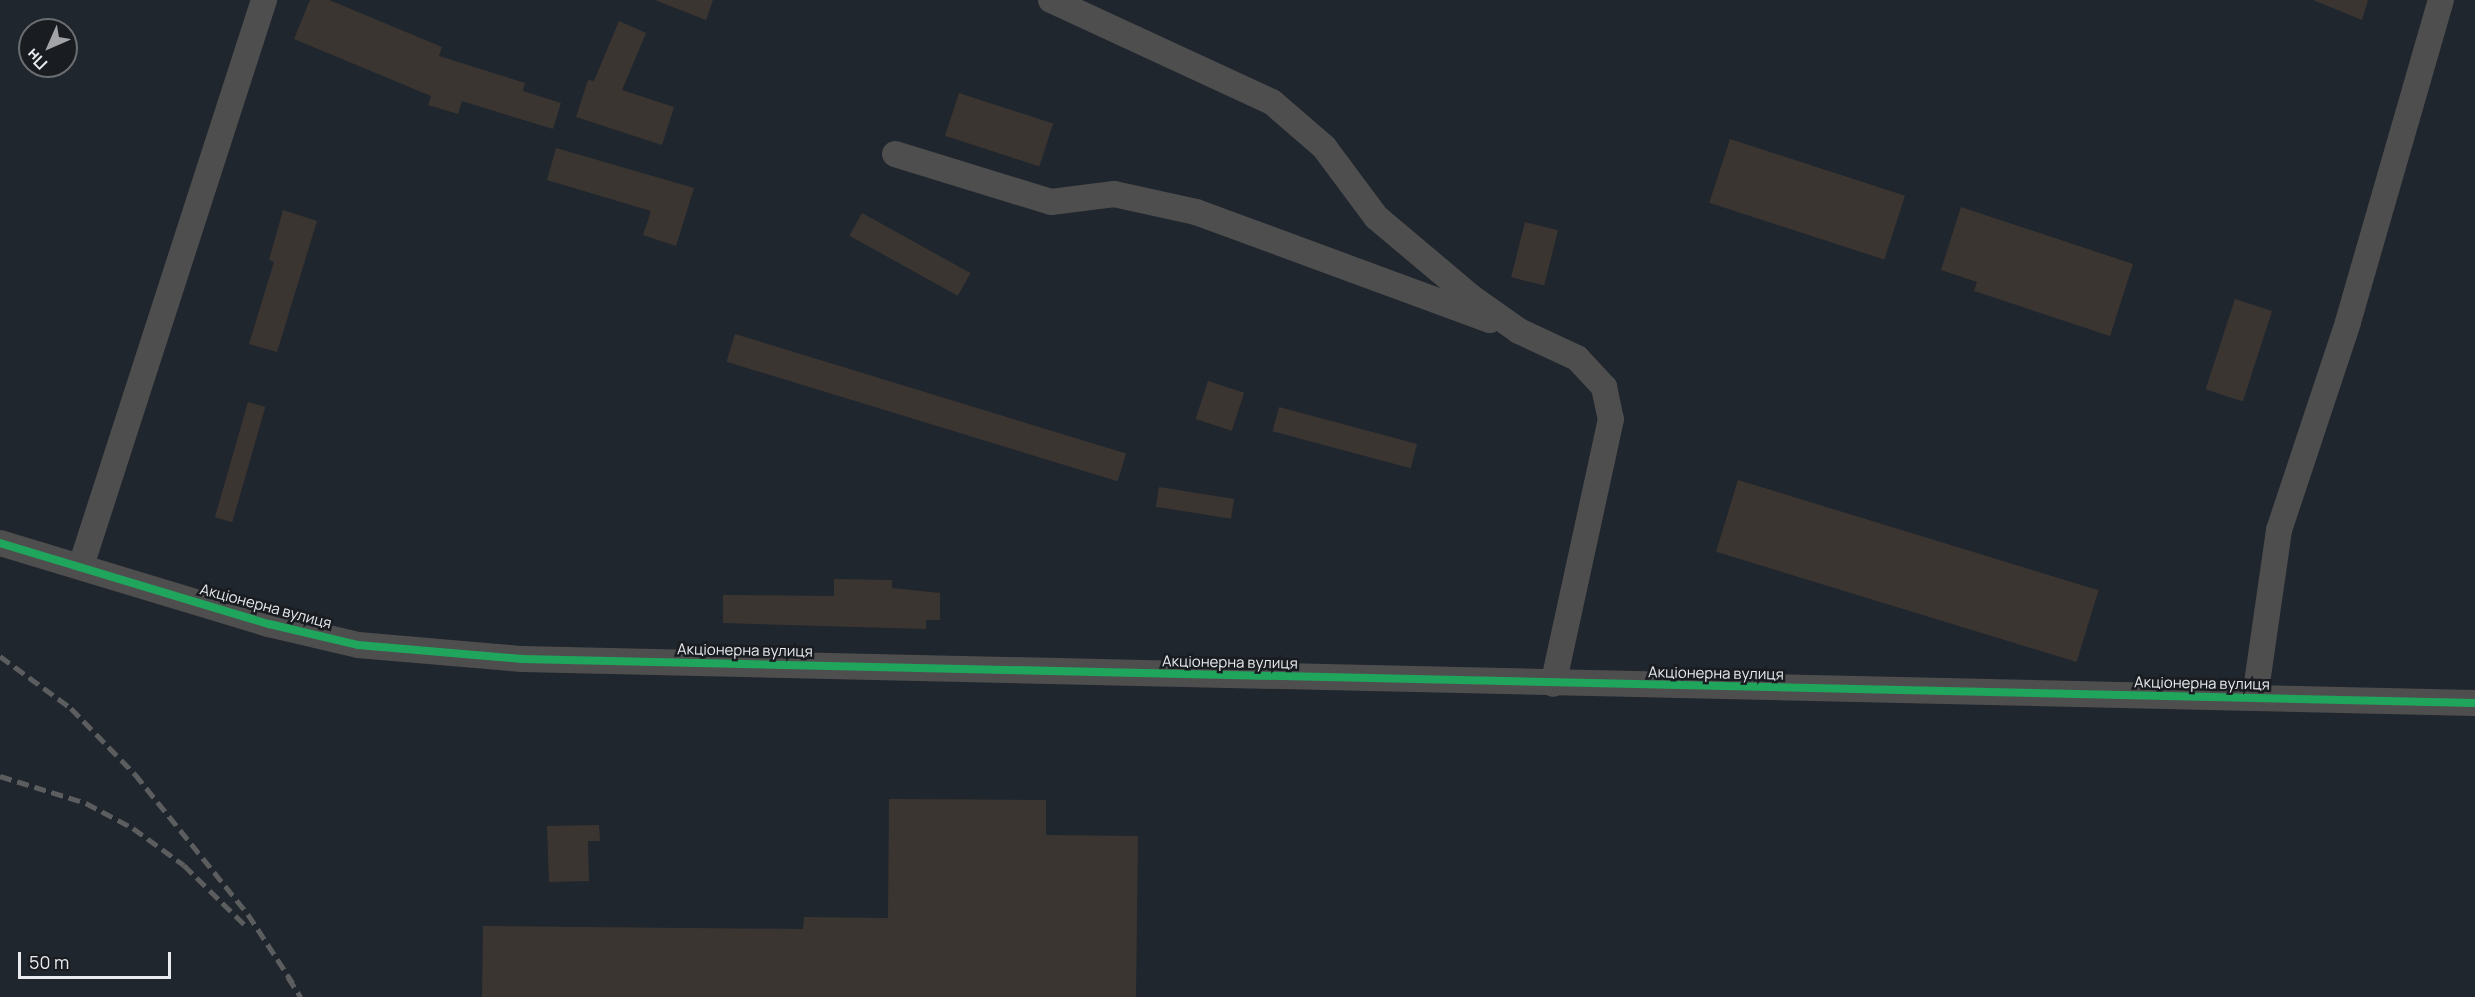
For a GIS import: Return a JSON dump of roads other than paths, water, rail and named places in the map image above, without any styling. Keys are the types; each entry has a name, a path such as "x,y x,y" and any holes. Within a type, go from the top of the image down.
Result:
{"street":[{"path":"81,566 264,0"},
{"path":"1051,0 1272,102 1324,147 1377,216 1471,297 1519,330"},
{"path":"2255,697 2278,530 2348,322 2441,0"},
{"path":"895,154 1051,201 1114,194 1196,212 1519,330 1577,358 1604,387 1610,404 1611,419 1553,684"},
{"name":"Акціонерна вулиця","path":"0,543 269,624 358,645 510,658 1553,684 2475,703"}],"railway":[{"path":"0,656 71,708 135,774 248,914 293,983"},
{"path":"0,776 86,803 133,828 184,865 248,928"},
{"path":"288,977 301,997"}]}
